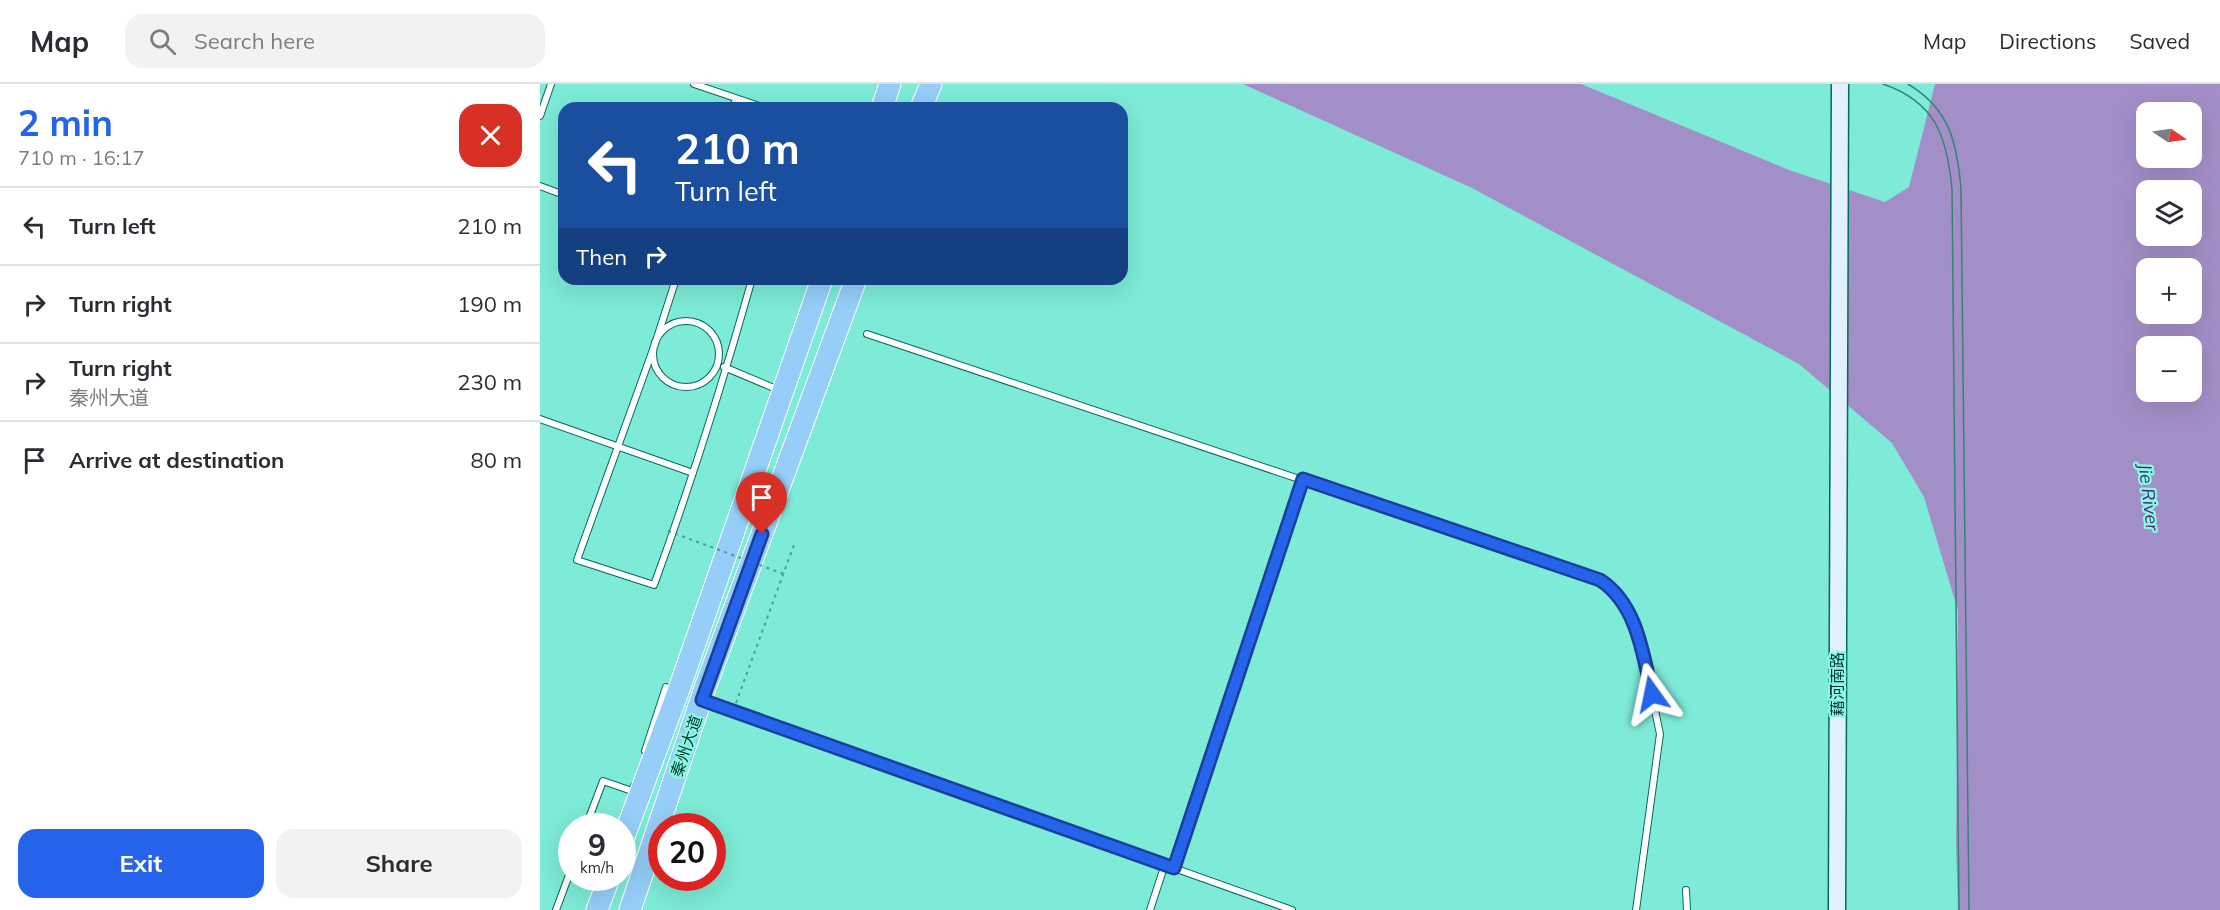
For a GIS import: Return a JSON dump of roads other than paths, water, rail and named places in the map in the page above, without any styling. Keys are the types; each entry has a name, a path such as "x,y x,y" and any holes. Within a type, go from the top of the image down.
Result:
{"highway":[{"path":"884,102 890,84"},
{"path":"924,102 931,84"},
{"name":"秦州大道","path":"633,813 678,692 820,285"},
{"name":"秦州大道","path":"630,910 702,700 854,285"},
{"path":"597,910 604,891"}],"main road":[{"name":"藉河南路","path":"1837,910 1840,88"}],"lane":[{"path":"540,116 551,84"},
{"path":"694,84 746,102"},
{"path":"540,186 558,193"},
{"path":"674,285 577,560 654,585 727,368 750,285"},
{"path":"688,321 696,323 704,327 716,339 719,347 718,364 708,379 701,384 693,387 676,386 662,376 657,369 653,352 655,344 664,330 671,325 688,321"},
{"path":"867,334 1600,580 1613,588 1638,631 1660,734 1636,910"},
{"path":"718,364 783,392"},
{"path":"540,419 693,473"},
{"path":"1174,868 1303,479"},
{"path":"642,760 666,687 678,692"},
{"path":"702,700 1292,910"},
{"path":"591,813 603,781 632,791 635,780"},
{"path":"1150,910 1165,864"},
{"path":"1686,890 1687,910"},
{"path":"556,910 563,891"}],"water":[{"name":"Jie River","path":"1243,84 1581,84 1789,170 1885,202 1909,187 1935,84 2220,84 2220,910 1958,910 1956,844 1958,611 1924,497 1892,443 1799,364 1472,188"}],"tram line":[{"path":"1883,84 1915,101 1927,111 1936,124 1947,153 1952,189 1959,910"},
{"path":"1908,84 1933,104 1949,129 1954,142 1961,189 1969,910"}]}
